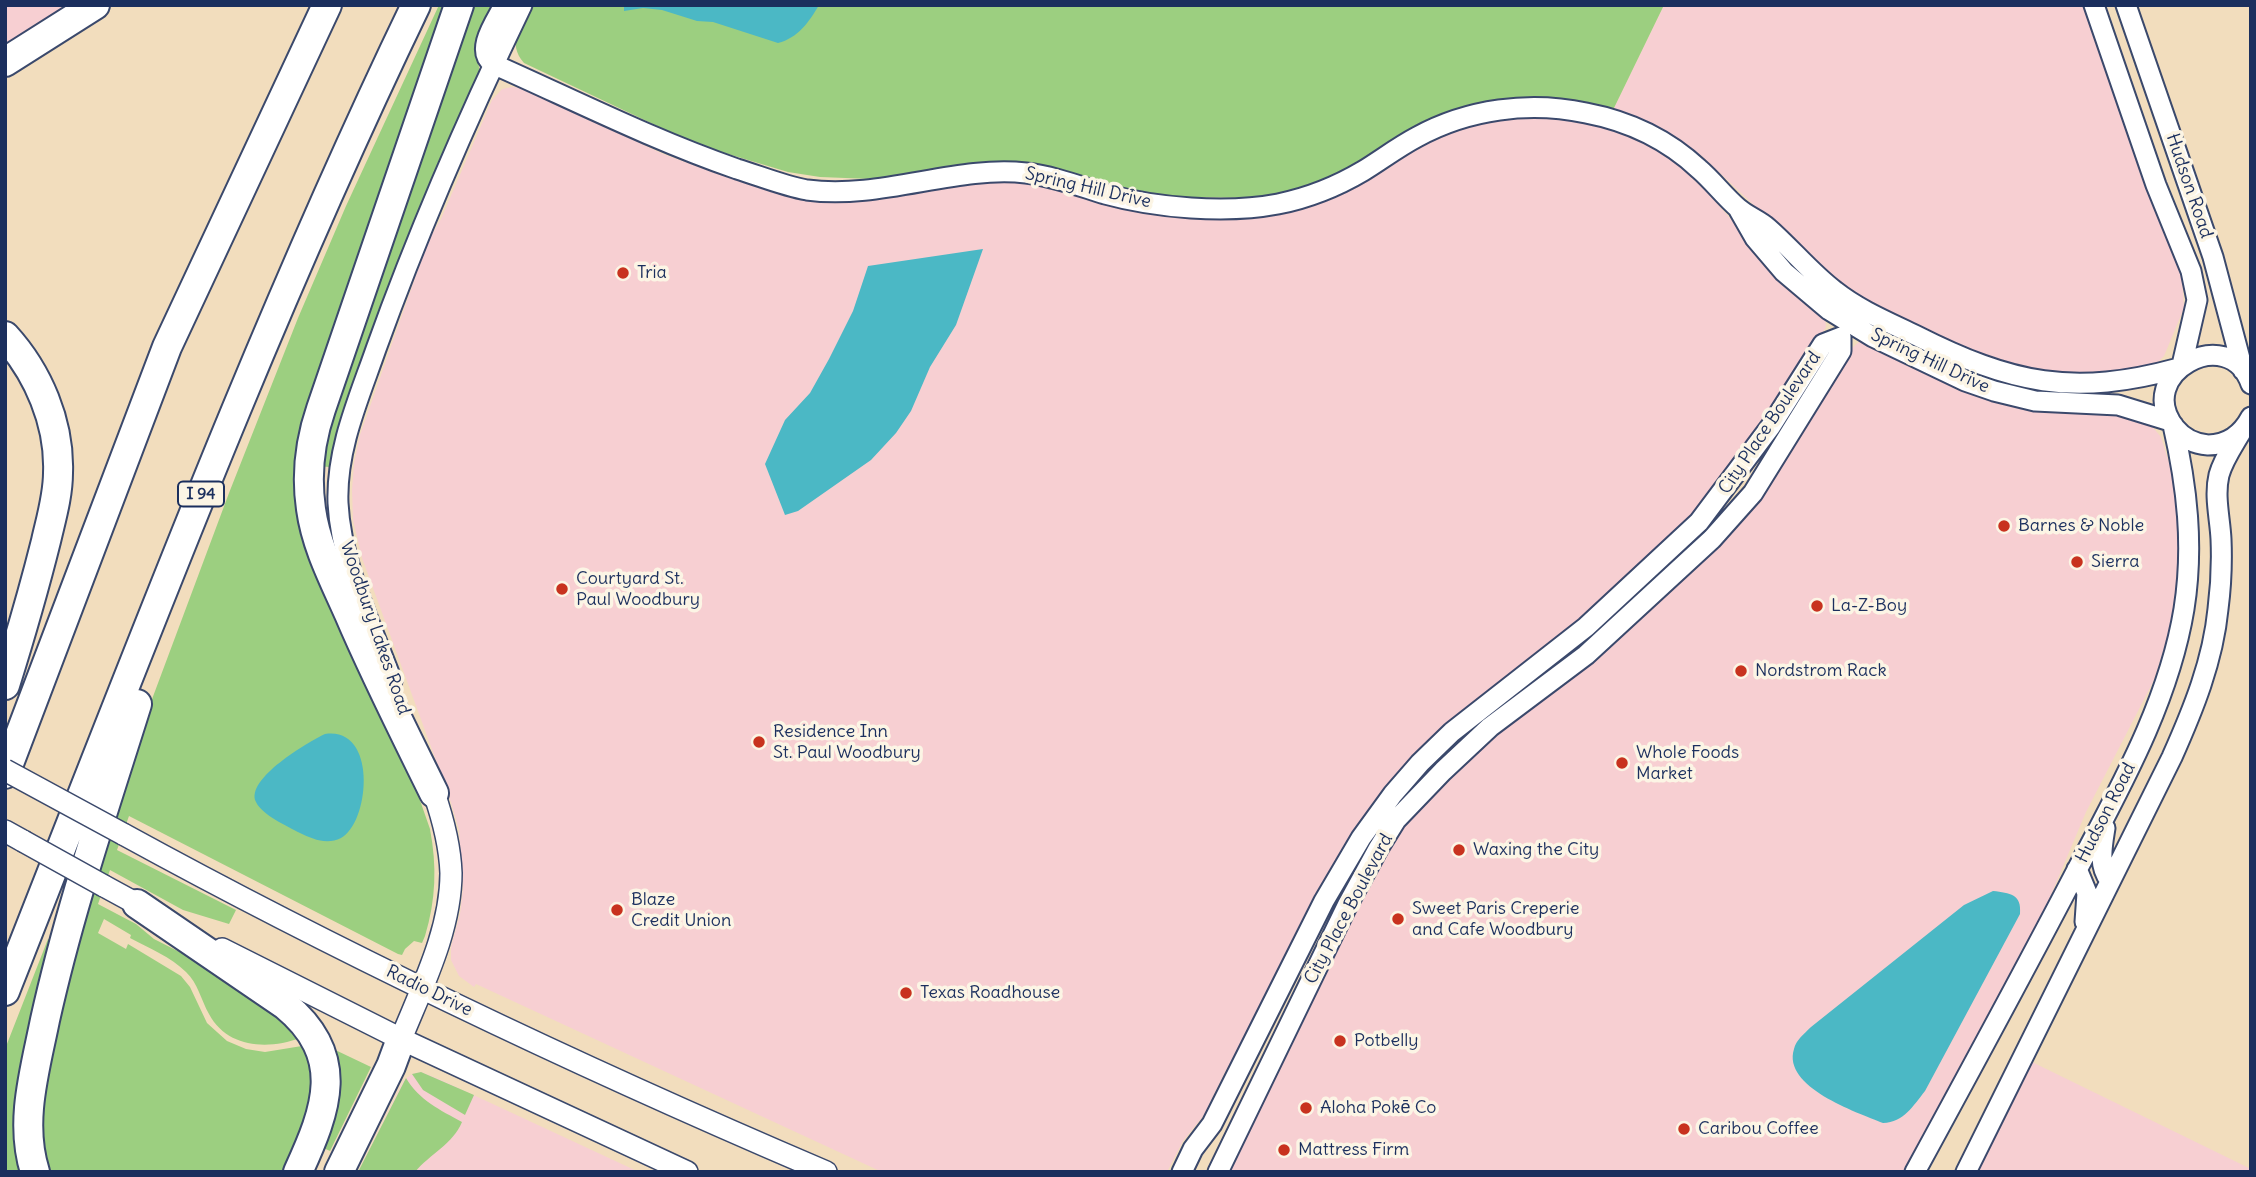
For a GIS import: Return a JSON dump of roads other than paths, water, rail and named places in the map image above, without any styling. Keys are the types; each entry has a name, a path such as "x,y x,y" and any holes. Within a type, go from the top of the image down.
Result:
{"highway":[{"path":"5,62 95,5"},
{"path":"5,772 167,348 327,5"},
{"name":"I 94","path":"5,991 212,467 309,237 416,5"},
{"path":"434,793 371,665 323,556 312,515 309,475 318,417 460,5"},
{"path":"5,337 32,374 49,410 58,472 43,555 5,685"},
{"path":"35,1172 29,1144 29,1108 38,1053 63,946 89,852 212,467"},
{"path":"136,904 285,1005 313,1035 325,1066 326,1094 320,1122 298,1172"},
{"path":"339,1172 391,1066 401,1039"}],"main road":[{"name":"Radio Drive","path":"5,772 422,987 628,1085 827,1172"},
{"name":"Woodbury Lakes Road","path":"401,1039 441,934 450,881 446,835 434,793"},
{"path":"14,836 136,904 401,1039 687,1172"}],"street":[{"name":"Woodbury Lakes Road","path":"494,64 488,60 485,48 504,5"},
{"name":"Woodbury Lakes Road","path":"434,793 349,559 339,515 339,482 348,430 383,330 494,64 522,5"},
{"name":"Hudson Road","path":"1915,1172 2134,758 2174,653 2185,607 2189,572 2189,525 2182,466 2167,412 2166,393 2168,384 2181,366 2197,300 2191,271 2157,185 2094,5"},
{"name":"Hudson Road","path":"2126,5 2213,257 2248,378"},
{"name":"Spring Hill Drive","path":"494,64 691,153 807,190 892,188 988,172 1005,172 1042,176 1123,198 1169,205 1260,207 1296,200 1325,190 1365,170 1415,138 1454,121 1493,111 1533,108 1584,112 1650,135 1694,164 1739,209 1765,225 1834,291 1850,322 1873,337 1952,375 1994,391 2035,401 2118,405 2171,423 2189,440 2210,445 2232,439 2246,426"},
{"name":"Spring Hill Drive","path":"1850,322 2029,380 2084,383 2132,379 2181,366 2192,359 2213,356 2224,358 2248,378"},
{"name":"City Place Boulevard","path":"1182,1172 1193,1149 1212,1124 1324,901 1361,838 1393,794 1451,732 1586,627 1699,522 1772,426 1823,344 1850,322"},
{"name":"City Place Boulevard","path":"1218,1172 1348,904 1396,820 1490,727 1586,655 1712,539 1753,493 1841,351 1850,322"},
{"name":"Hudson Road","path":"1966,1172 2172,757 2203,678 2215,632 2220,591 2218,479 2222,466 2246,426"},
{"path":"2106,813 2101,857 2104,872 2110,881"},
{"path":"2077,869 2087,893 2083,937"},
{"path":"1933,1172 1934,1137"}],"water":[{"path":"624,5 819,5 797,33 778,43 713,22 697,21 662,10 643,8 624,11"},
{"path":"983,249 956,325 930,367 911,411 896,433 871,460 798,511 785,515 765,464 785,420 810,393 829,359 853,311 868,266"},
{"path":"325,734 342,736 354,745 361,759 364,777 363,796 351,829 341,838 330,841 309,837 275,820 259,807 255,793 260,783 280,762"},
{"path":"1993,891 2017,898 2020,914 1925,1091 1912,1107 1897,1120 1883,1123 1840,1105 1810,1086 1799,1075 1793,1063 1794,1049 1801,1037 1964,905"}],"place":[{"name":"Tria","path":"623,273"},
{"name":"Barnes & Noble","path":"2004,526"},
{"name":"Sierra","path":"2077,562"},
{"name":"Courtyard St. Paul Woodbury","path":"562,589"},
{"name":"La-Z-Boy","path":"1817,606"},
{"name":"Nordstrom Rack","path":"1741,671"},
{"name":"Residence Inn St. Paul Woodbury","path":"759,742"},
{"name":"Whole Foods Market","path":"1622,763"},
{"name":"Waxing the City","path":"1459,850"},
{"name":"Blaze Credit Union","path":"617,910"},
{"name":"Sweet Paris Creperie and Cafe Woodbury","path":"1398,919"},
{"name":"Texas Roadhouse","path":"906,993"},
{"name":"Potbelly","path":"1340,1041"},
{"name":"Aloha Pokē Co","path":"1306,1108"},
{"name":"Caribou Coffee","path":"1684,1129"},
{"name":"Mattress Firm","path":"1284,1150"}]}
